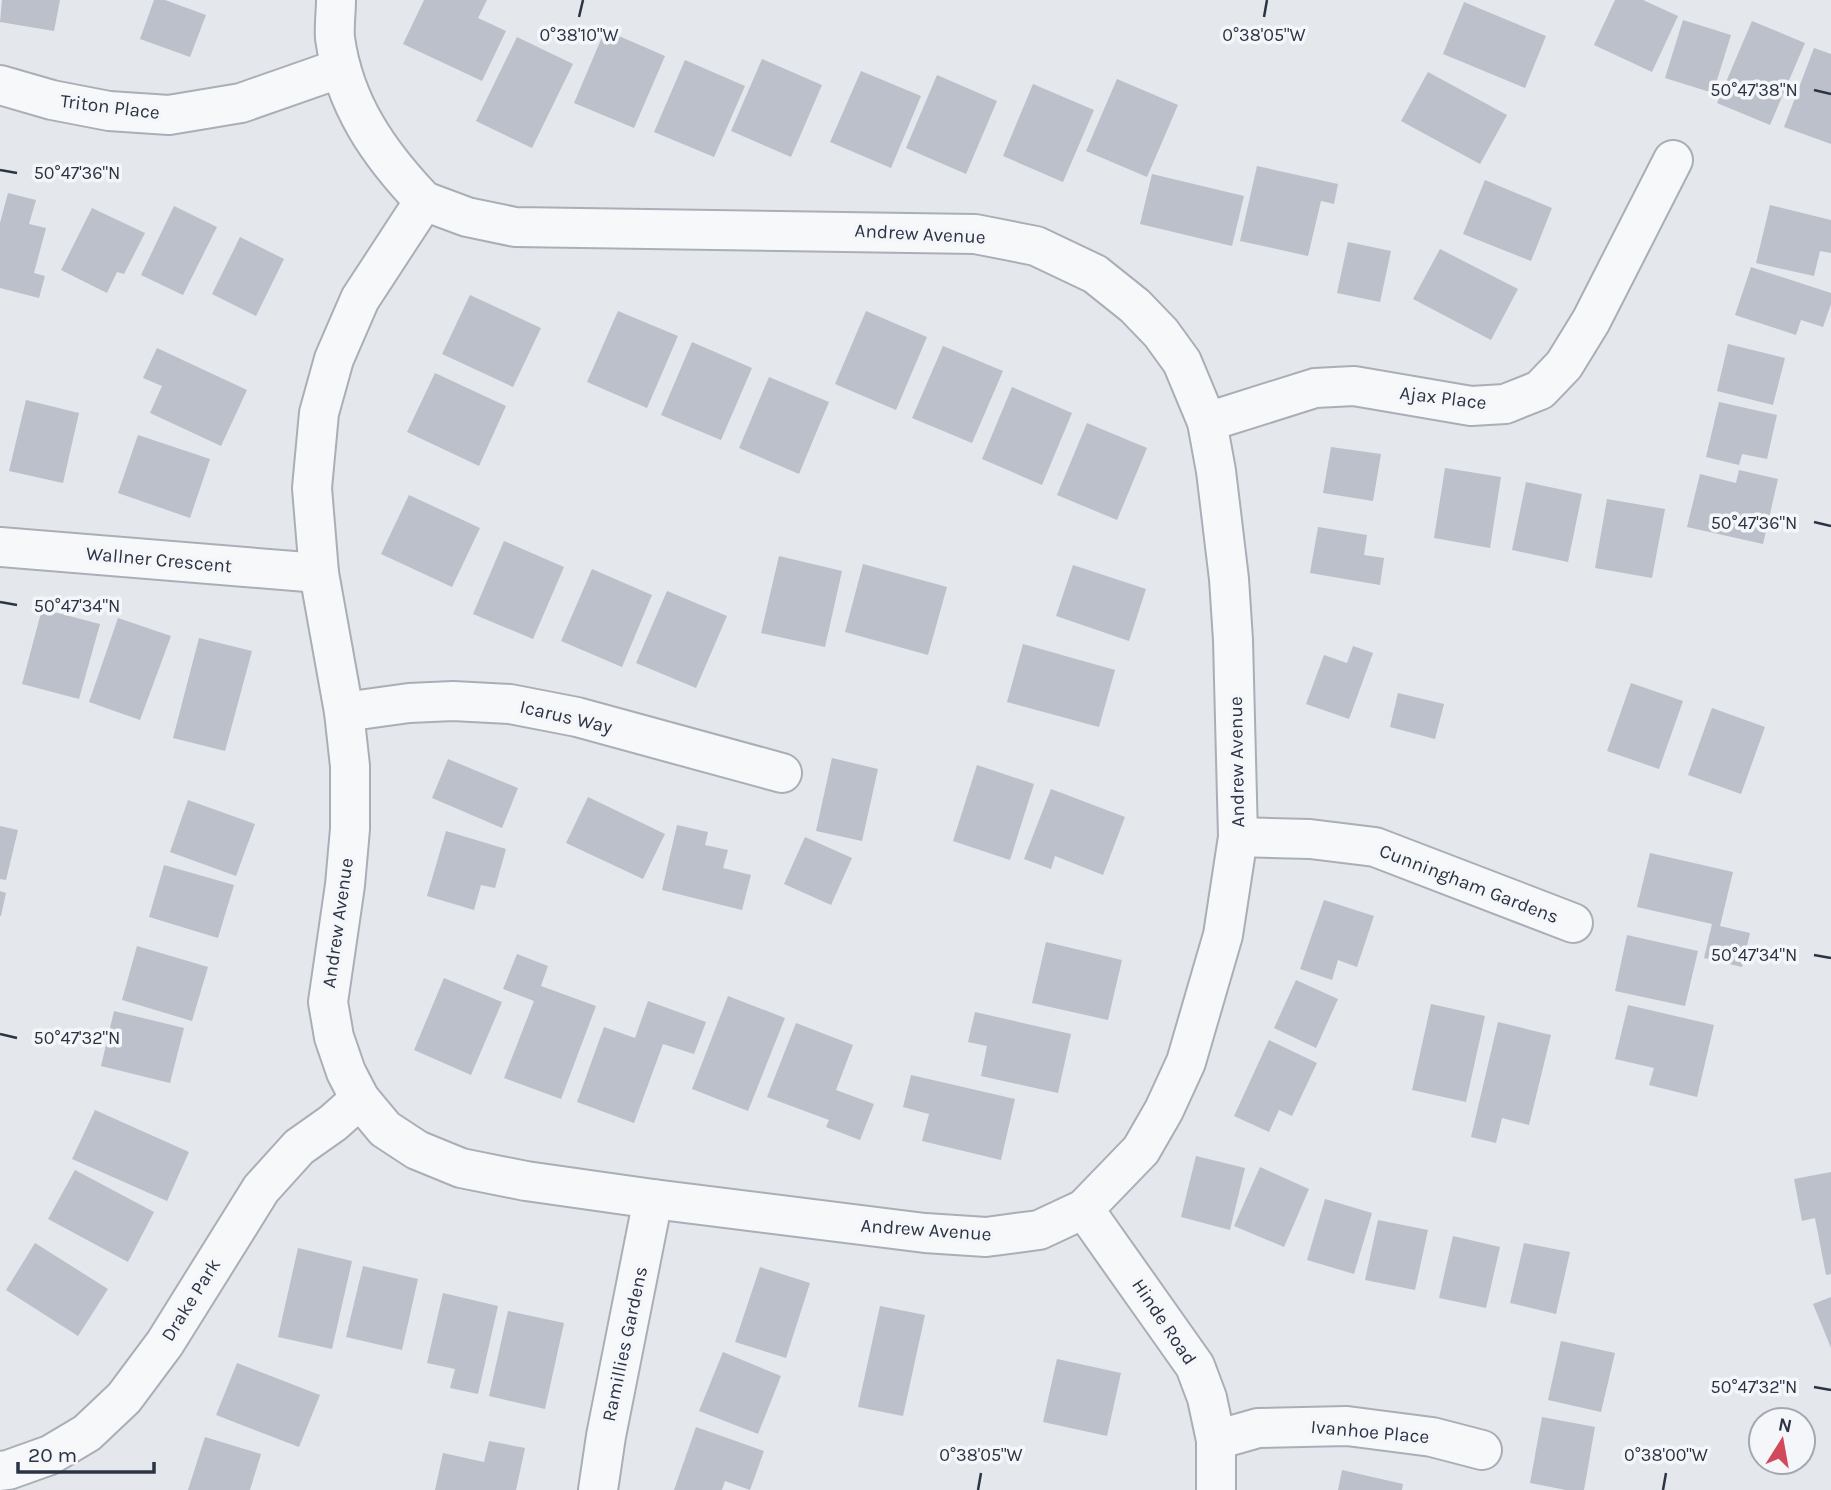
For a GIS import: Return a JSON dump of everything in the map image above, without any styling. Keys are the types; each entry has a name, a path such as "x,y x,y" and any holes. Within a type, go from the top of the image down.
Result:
{"street":[{"name":"Andrew Avenue","path":"336,0 335,34 341,68 364,125 392,168 424,201 467,218 515,228 975,234 1036,246 1095,274 1161,333 1182,362 1207,422 1216,471 1229,579 1238,837 1223,935 1186,1062 1164,1110 1141,1150 1084,1209 1039,1230 986,1237 925,1233 526,1181 461,1168 417,1150 386,1129 360,1099 346,1072 334,1037 328,1002 345,884 350,829 350,766 344,712 318,573 312,488 319,413 334,359 360,299 424,201"},
{"name":"Triton Place","path":"0,85 52,100 109,111 169,115 241,103 341,68"},
{"name":"Ajax Place","path":"1207,422 1315,388 1354,386 1471,405 1505,404 1540,390 1564,365 1591,321 1673,160"},
{"name":"Wallner Crescent","path":"0,547 318,573"},
{"name":"Icarus Way","path":"344,712 409,703 453,701 510,704 577,717 782,773"},
{"name":"Cunningham Gardens","path":"1238,837 1310,839 1375,847 1573,923"},
{"name":"Drake Park","path":"0,1471 50,1455 87,1433 124,1398 165,1343 261,1189 299,1147 333,1123 360,1099"},
{"name":"Ramillies Gardens","path":"598,1490 606,1436 653,1199"},
{"name":"Hinde Road","path":"1084,1209 1195,1366 1207,1398 1216,1440 1216,1490"},
{"name":"Ivanhoe Place","path":"1216,1440 1258,1428 1347,1426 1432,1437 1482,1450"}],"building":[{"path":"2,0 60,0 54,31 0,22"},
{"path":"154,0 165,0 206,15 190,57 140,39"},
{"path":"424,0 487,0 478,18 506,31 482,81 403,44"},
{"path":"1615,0 1643,0 1678,16 1652,72 1594,45"},
{"path":"1464,2 1546,36 1525,88 1443,54"},
{"path":"1683,20 1731,35 1713,93 1665,78"},
{"path":"1752,21 1805,43 1770,125 1717,103"},
{"path":"605,30 665,56 634,128 574,103"},
{"path":"517,37 573,64 532,148 476,121"},
{"path":"1814,48 1831,54 1831,144 1784,127"},
{"path":"762,59 822,85 791,157 731,131"},
{"path":"685,60 745,86 714,157 654,132"},
{"path":"861,71 921,96 891,168 830,142"},
{"path":"1428,72 1507,115 1480,164 1401,121"},
{"path":"937,75 997,101 966,174 906,148"},
{"path":"1117,79 1178,105 1147,177 1086,151"},
{"path":"1033,84 1094,110 1063,182 1003,156"},
{"path":"1257,166 1338,184 1334,204 1321,201 1308,256 1240,241"},
{"path":"1152,174 1244,196 1232,246 1140,224"},
{"path":"1485,180 1552,208 1531,261 1463,234"},
{"path":"8,193 36,200 29,224 46,228 34,273 45,276 39,298 0,288 0,223"},
{"path":"1770,205 1831,220 1831,253 1820,251 1814,276 1756,263"},
{"path":"174,206 217,227 183,295 141,275"},
{"path":"92,208 145,233 124,274 117,272 107,293 61,270"},
{"path":"240,237 284,259 256,316 212,294"},
{"path":"1348,242 1391,251 1380,302 1337,293"},
{"path":"1440,249 1518,289 1491,340 1413,299"},
{"path":"1751,267 1831,293 1831,304 1823,327 1801,320 1796,335 1735,315"},
{"path":"470,295 541,328 513,387 442,354"},
{"path":"618,311 678,336 647,408 587,382"},
{"path":"866,311 927,337 896,410 835,384"},
{"path":"692,342 752,368 721,440 661,415"},
{"path":"1728,344 1785,358 1773,405 1717,391"},
{"path":"943,346 1003,371 972,443 912,418"},
{"path":"157,348 247,390 221,446 150,413 162,386 143,378"},
{"path":"435,373 506,406 479,466 407,432"},
{"path":"769,377 829,402 799,474 739,448"},
{"path":"1012,387 1072,413 1042,485 982,459"},
{"path":"26,400 79,413 63,483 9,471"},
{"path":"1719,402 1777,415 1767,459 1742,454 1739,465 1706,457"},
{"path":"1087,423 1147,448 1117,520 1057,495"},
{"path":"138,435 210,459 190,518 118,493"},
{"path":"1331,447 1381,454 1373,501 1323,493"},
{"path":"1445,468 1501,477 1490,548 1434,538"},
{"path":"1739,470 1778,479 1763,544 1687,527 1700,474 1736,483"},
{"path":"1526,482 1582,494 1568,562 1512,550"},
{"path":"409,495 480,528 452,587 381,554"},
{"path":"1607,499 1665,509 1652,578 1595,568"},
{"path":"1318,527 1367,535 1364,555 1384,558 1380,585 1310,573"},
{"path":"504,541 564,567 533,639 473,614"},
{"path":"779,556 842,571 825,647 761,633"},
{"path":"863,564 947,587 928,655 845,632"},
{"path":"1073,565 1146,589 1129,641 1056,616"},
{"path":"592,569 652,595 622,667 561,641"},
{"path":"667,591 727,616 696,688 636,663"},
{"path":"42,609 100,624 79,699 22,684"},
{"path":"118,618 171,636 140,720 89,702"},
{"path":"199,638 252,651 225,751 173,738"},
{"path":"1023,644 1115,670 1099,727 1007,702"},
{"path":"1353,646 1373,653 1349,719 1306,704 1324,655 1347,663"},
{"path":"1631,683 1683,701 1659,769 1607,751"},
{"path":"1398,693 1444,704 1435,739 1390,727"},
{"path":"1712,708 1765,727 1741,794 1688,775"},
{"path":"832,758 878,769 862,841 816,831"},
{"path":"448,759 518,788 502,828 432,798"},
{"path":"977,765 1034,784 1010,860 953,841"},
{"path":"1051,789 1125,817 1103,875 1055,856 1051,869 1024,859"},
{"path":"588,797 665,834 643,879 566,843"},
{"path":"188,800 255,824 236,876 170,852"},
{"path":"677,825 708,832 705,845 728,850 723,868 751,875 742,910 662,890"},
{"path":"0,826 18,830 6,880 0,879"},
{"path":"446,831 506,849 495,888 481,885 474,910 427,896"},
{"path":"805,837 852,858 831,905 784,884"},
{"path":"1650,853 1733,872 1720,926 1750,933 1742,967 1704,958 1712,924 1637,907"},
{"path":"164,865 234,885 218,938 149,917"},
{"path":"0,891 6,893 1,916 0,916"},
{"path":"1324,900 1374,916 1357,967 1338,960 1332,980 1300,969"},
{"path":"1627,935 1698,951 1685,1006 1615,991"},
{"path":"1046,942 1122,960 1108,1020 1032,1003"},
{"path":"137,946 208,967 192,1021 122,1000"},
{"path":"517,954 548,966 541,986 596,1006 561,1099 504,1078 534,1001 503,989"},
{"path":"444,978 502,1002 471,1075 414,1050"},
{"path":"1296,980 1338,999 1316,1048 1274,1028"},
{"path":"728,996 785,1018 748,1111 692,1089"},
{"path":"648,1001 706,1022 694,1054 663,1044 634,1123 577,1102 604,1027 635,1038"},
{"path":"1431,1004 1485,1016 1466,1102 1412,1090"},
{"path":"1628,1005 1714,1025 1697,1097 1649,1085 1654,1068 1615,1059"},
{"path":"114,1011 184,1028 170,1083 101,1066"},
{"path":"975,1012 1071,1034 1058,1093 981,1076 987,1046 968,1042"},
{"path":"1498,1022 1551,1035 1529,1125 1502,1118 1496,1143 1471,1137"},
{"path":"796,1023 853,1045 836,1090 874,1104 860,1140 826,1127 829,1120 767,1097"},
{"path":"1269,1040 1317,1063 1292,1116 1279,1110 1269,1132 1234,1116"},
{"path":"911,1075 1015,1099 1001,1160 922,1141 929,1114 903,1107"},
{"path":"95,1110 189,1152 167,1201 72,1159"},
{"path":"1196,1156 1245,1168 1230,1230 1181,1217"},
{"path":"1260,1167 1309,1189 1284,1247 1234,1226"},
{"path":"75,1170 154,1212 128,1262 48,1219"},
{"path":"1831,1172 1831,1274 1826,1275 1815,1218 1802,1221 1794,1179"},
{"path":"1325,1199 1372,1213 1354,1274 1307,1260"},
{"path":"1378,1220 1428,1230 1415,1290 1365,1280"},
{"path":"1453,1236 1500,1247 1486,1308 1439,1298"},
{"path":"35,1243 108,1289 78,1336 6,1290"},
{"path":"1524,1243 1570,1252 1556,1314 1510,1303"},
{"path":"298,1248 352,1261 332,1349 278,1337"},
{"path":"363,1266 418,1279 402,1350 346,1337"},
{"path":"760,1267 810,1283 786,1358 735,1342"},
{"path":"443,1293 498,1306 478,1394 450,1388 455,1369 427,1363"},
{"path":"1831,1297 1831,1348 1813,1304"},
{"path":"880,1306 925,1315 903,1416 858,1407"},
{"path":"508,1311 564,1323 545,1409 489,1396"},
{"path":"1561,1341 1615,1353 1601,1412 1548,1400"},
{"path":"723,1352 781,1376 758,1434 699,1411"},
{"path":"1057,1359 1121,1373 1107,1436 1043,1422"},
{"path":"237,1363 320,1395 299,1447 216,1415"},
{"path":"1542,1417 1595,1427 1584,1490 1566,1490 1530,1483"},
{"path":"696,1427 764,1451 750,1490 725,1481 722,1490 674,1490"},
{"path":"205,1437 261,1454 250,1490 188,1490"},
{"path":"489,1441 525,1448 516,1490 435,1490 443,1453 484,1462"},
{"path":"1342,1470 1403,1484 1402,1490 1338,1490"}]}
